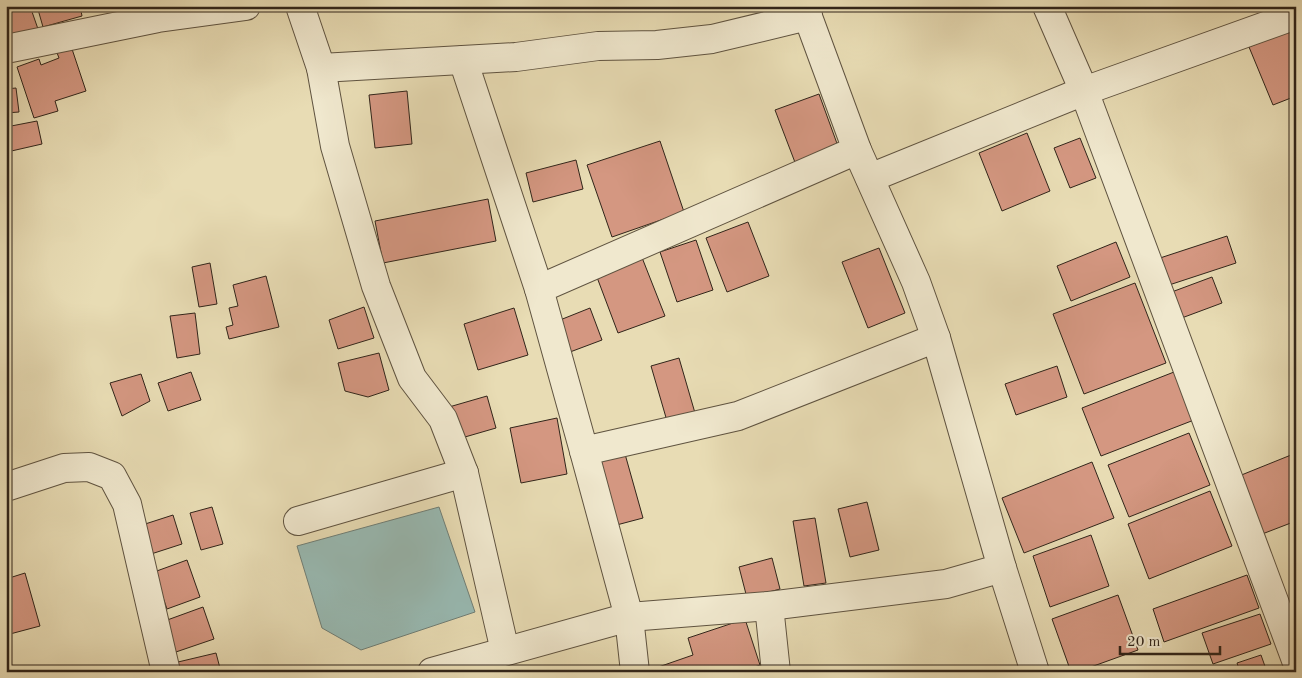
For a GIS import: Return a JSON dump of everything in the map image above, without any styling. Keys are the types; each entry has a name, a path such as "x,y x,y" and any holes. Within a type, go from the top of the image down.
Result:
{"street":[{"path":"6,49 158,18 246,6"},
{"path":"300,6 321,68 335,146 376,286 412,378 443,419 464,473 505,651"},
{"path":"1046,6 1084,91 1296,660"},
{"path":"321,68 516,57 598,46 657,45 712,38 806,11 857,150 916,282 936,338 1002,568 1035,672"},
{"path":"870,178 1084,91 1296,15"},
{"path":"462,60 539,289 629,617 635,672"},
{"path":"539,289 857,150"},
{"path":"584,451 738,416 936,338"},
{"path":"6,486 64,468 88,467 112,476 127,504 166,672"},
{"path":"298,521 464,473"},
{"path":"432,672 629,617 769,606 946,584 1002,568"},
{"path":"769,606 776,672"}],"water":[{"path":"439,507 475,612 361,650 322,628 297,546"}],"building":[{"path":"6,6 30,6 38,29 6,39"},
{"path":"37,6 80,6 82,16 43,27"},
{"path":"447,6 491,6 491,7 447,8"},
{"path":"1290,30 1296,44 1296,96 1273,105 1249,47"},
{"path":"69,40 86,91 55,101 58,111 34,118 17,67 39,59 41,65 59,58 54,45"},
{"path":"16,88 19,112 6,113 6,89"},
{"path":"407,91 412,144 375,148 369,95"},
{"path":"819,94 839,149 796,165 775,110"},
{"path":"37,121 42,144 7,152 6,127"},
{"path":"1027,133 1050,191 1002,211 979,153"},
{"path":"1080,138 1096,178 1070,188 1054,148"},
{"path":"660,141 684,212 612,237 587,165"},
{"path":"576,160 583,189 533,202 526,173"},
{"path":"488,199 496,241 383,263 375,221"},
{"path":"748,222 769,276 727,292 706,238"},
{"path":"1227,236 1236,263 1166,286 1157,259"},
{"path":"696,240 713,290 677,302 660,252"},
{"path":"1116,242 1130,277 1071,301 1057,266"},
{"path":"879,248 905,313 868,328 842,262"},
{"path":"641,255 665,316 618,333 595,272"},
{"path":"210,263 217,304 199,307 192,267"},
{"path":"266,276 279,327 229,339 226,327 233,325 229,308 238,306 233,285"},
{"path":"1212,277 1222,303 1179,319 1169,293"},
{"path":"1135,283 1166,363 1084,394 1053,314"},
{"path":"364,307 374,338 338,349 329,320"},
{"path":"514,308 528,355 478,370 464,324"},
{"path":"590,308 602,340 562,355 550,324"},
{"path":"195,313 200,354 177,358 170,316"},
{"path":"379,353 389,390 368,397 345,391 338,363"},
{"path":"679,358 695,413 667,421 651,366"},
{"path":"1057,366 1067,397 1016,415 1005,384"},
{"path":"191,372 201,400 168,411 158,383"},
{"path":"1174,372 1194,420 1101,456 1082,408"},
{"path":"141,374 150,401 122,416 110,383"},
{"path":"487,396 496,428 458,439 449,407"},
{"path":"557,418 567,474 521,483 510,428"},
{"path":"1189,433 1210,485 1129,517 1108,465"},
{"path":"1296,453 1296,521 1257,536 1234,478"},
{"path":"625,454 643,518 609,527 591,463"},
{"path":"1092,462 1114,518 1024,553 1002,498"},
{"path":"1210,491 1232,546 1149,579 1128,524"},
{"path":"867,502 879,550 850,557 838,509"},
{"path":"212,507 223,544 201,550 190,513"},
{"path":"173,515 182,544 148,555 139,526"},
{"path":"815,518 826,583 804,586 793,521"},
{"path":"1091,535 1109,586 1050,607 1033,556"},
{"path":"772,558 780,589 747,598 739,567"},
{"path":"187,560 200,597 167,609 154,572"},
{"path":"25,573 40,626 10,634 6,620 6,579"},
{"path":"1247,575 1259,608 1164,642 1153,609"},
{"path":"1118,595 1138,650 1077,672 1071,672 1052,619"},
{"path":"203,607 214,639 170,654 159,623"},
{"path":"1260,614 1271,644 1213,664 1202,633"},
{"path":"745,619 760,665 741,672 644,672 693,655 688,638"},
{"path":"216,653 221,672 180,672 178,662"},
{"path":"1261,655 1267,672 1240,672 1237,663"}]}
